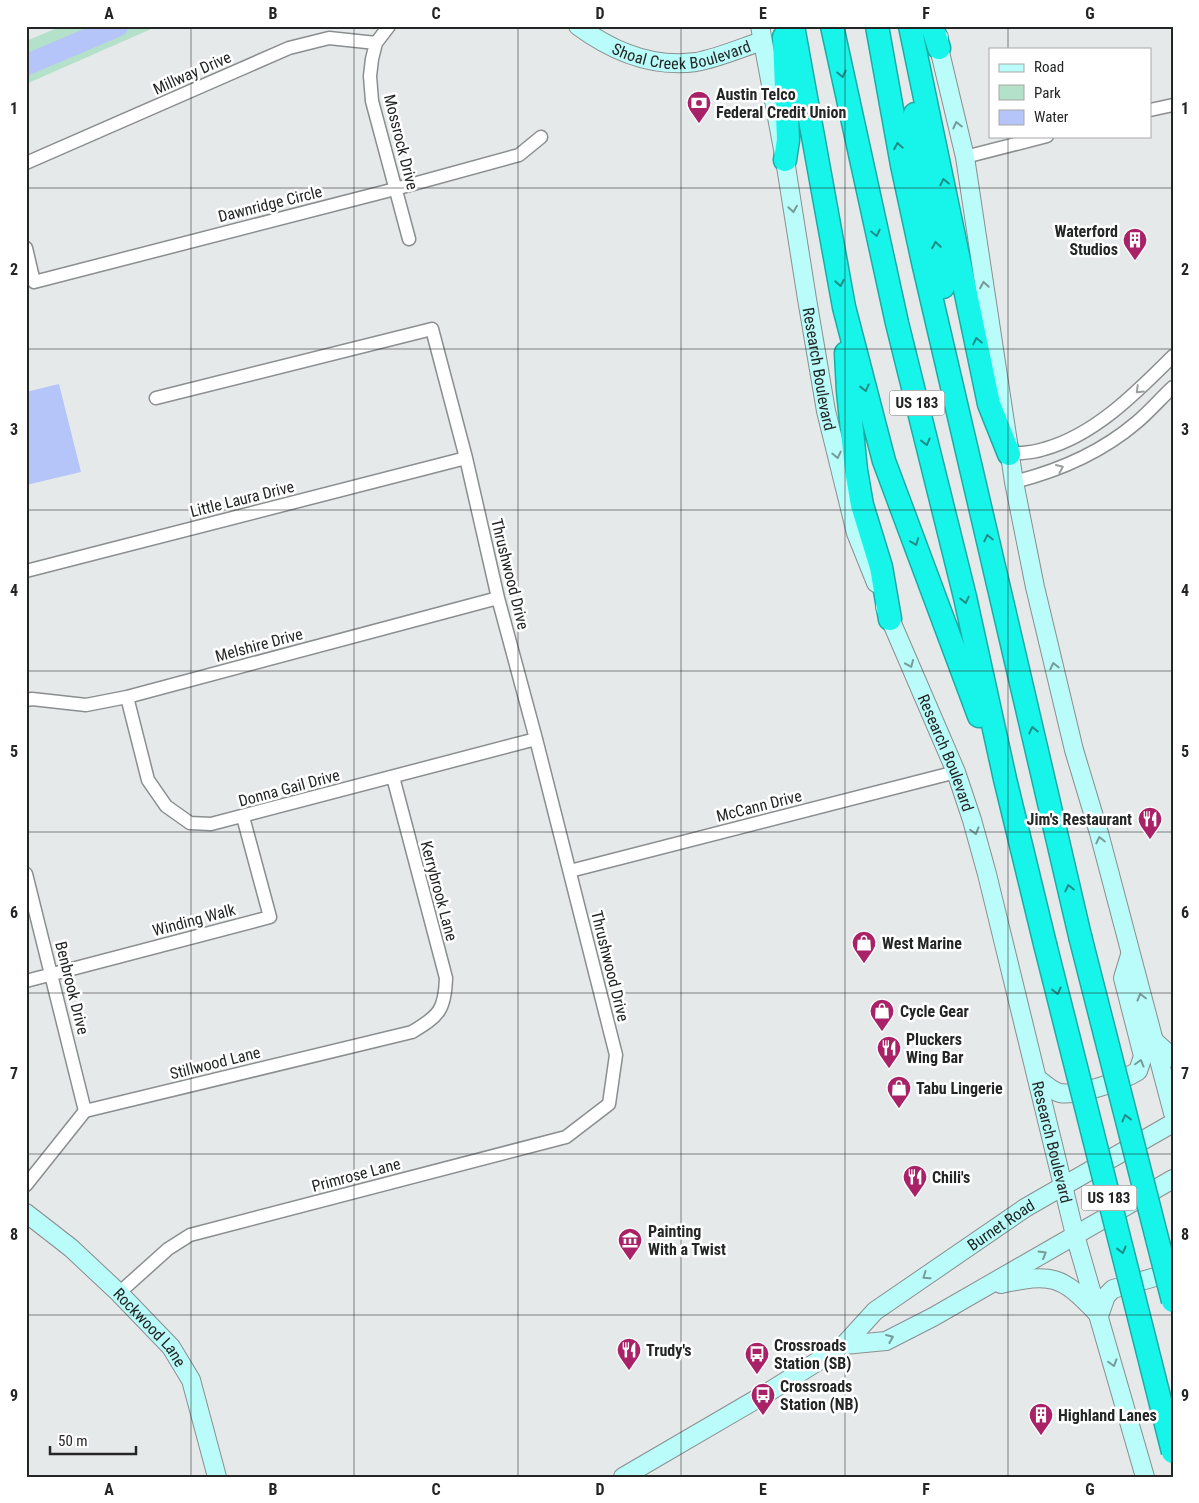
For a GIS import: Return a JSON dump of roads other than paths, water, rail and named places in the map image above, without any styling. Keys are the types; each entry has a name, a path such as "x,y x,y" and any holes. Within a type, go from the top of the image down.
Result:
{"highway":[{"path":"783,26 788,140 785,160"},
{"path":"793,26 844,307 884,461 1005,779"},
{"name":"US 183","path":"832,26 897,322 965,597 1005,779 1173,1452"},
{"name":"US 183","path":"877,26 902,165 1080,936 1173,1301"},
{"path":"902,26 955,367 960,415"},
{"path":"910,26 990,404 1010,454"},
{"path":"932,26 939,37"},
{"path":"844,307 848,391 856,470 862,505 882,567 890,619"}],"main road":[{"name":"Shoal Creek Boulevard","path":"578,26 612,48 630,55 662,62 696,62 761,34"},
{"name":"Research Boulevard","path":"761,34 785,160 806,299 826,411 856,533 890,619 956,772 972,820 1075,1235 1145,1477"},
{"path":"939,37 965,157 1014,482 1036,587 1074,750 1099,833 1173,1113"},
{"path":"1037,1078 1058,1093 1074,1094 1127,1078 1138,1071 1143,1056 1122,978 1130,955"},
{"path":"1152,1039 1173,1058"},
{"name":"Burnet Road","path":"623,1477 767,1393 844,1345 875,1311 1025,1208 1173,1123"},
{"name":"Burnet Road","path":"844,1345 886,1341 933,1318 1173,1179"},
{"name":"Rockwood Lane","path":"26,1213 71,1248 119,1293 171,1347 191,1380 217,1477"},
{"path":"986,1288 1031,1278 1057,1280 1080,1296 1099,1316 1106,1296 1113,1289 1173,1272"}],"street":[{"name":"Mossrock Drive","path":"388,26 376,43 372,59 370,76 372,101 409,239"},
{"name":"Millway Drive","path":"26,163 289,48 329,38 376,43"},
{"path":"1152,110 1173,105"},
{"name":"Dawnridge Circle","path":"26,248 34,282 519,155 541,137"},
{"path":"965,157 1038,138"},
{"name":"Thrushwood Drive","path":"156,398 432,328 466,458 498,598 536,739 616,1055 609,1104"},
{"path":"1010,454 1043,450 1066,441 1087,429 1136,394 1173,356"},
{"path":"1014,482 1046,474 1076,461 1110,442 1137,422 1173,387"},
{"name":"Little Laura Drive","path":"26,571 466,458"},
{"name":"Melshire Drive","path":"26,700 86,705 127,697 498,598"},
{"name":"Donna Gail Drive","path":"127,697 148,780 166,806 190,823 211,824 243,817 536,739"},
{"name":"McCann Drive","path":"570,871 956,772"},
{"name":"Kerrybrook Lane","path":"393,777 446,978 445,998 438,1012"},
{"name":"Winding Walk","path":"26,981 270,916 243,817"},
{"name":"Benbrook Drive","path":"26,874 85,1111"},
{"name":"Stillwood Lane","path":"85,1111 412,1032 427,1023 438,1012"},
{"name":"Primrose Lane","path":"119,1293 168,1249 190,1235 566,1137 609,1104"},
{"path":"26,1185 85,1111"}],"water":[{"path":"59,384 81,472 26,485 26,392"}],"waterway":[{"path":"26,65 118,26"}],"place":[{"name":"Austin Telco Federal Credit Union","path":"699,124"},
{"name":"Waterford Studios","path":"1135,261"},
{"name":"Jim's Restaurant","path":"1150,840"},
{"name":"West Marine","path":"864,964"},
{"name":"Cycle Gear","path":"882,1032"},
{"name":"Pluckers Wing Bar","path":"889,1069"},
{"name":"Tabu Lingerie","path":"899,1109"},
{"name":"Chili's","path":"915,1198"},
{"name":"Painting With a Twist","path":"630,1261"},
{"name":"Trudy's","path":"629,1371"},
{"name":"Crossroads Station (SB)","path":"757,1375"},
{"name":"Crossroads Station (NB)","path":"763,1416"},
{"name":"Highland Lanes","path":"1041,1436"}]}
